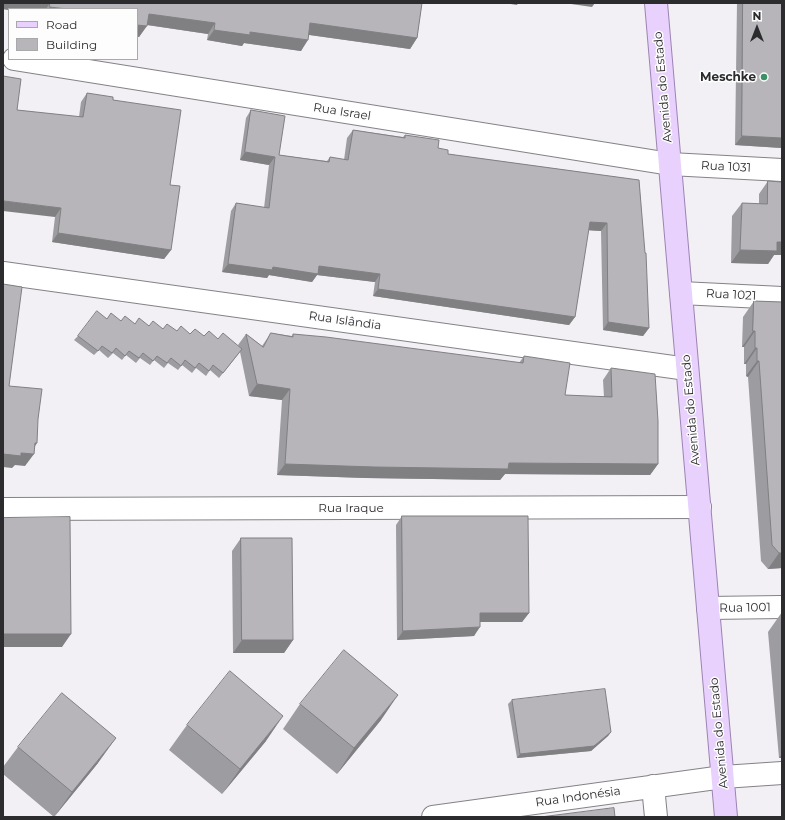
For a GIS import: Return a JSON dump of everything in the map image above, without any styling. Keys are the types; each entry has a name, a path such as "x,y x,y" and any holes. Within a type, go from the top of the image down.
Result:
{"main road":[{"name":"Avenida do Estado","path":"656,3 726,817"}],"street":[{"name":"Rua Israel","path":"20,60 670,164"},
{"name":"Rua 1031","path":"670,164 782,170"},
{"name":"Rua Islândia","path":"3,273 687,369"},
{"name":"Rua 1021","path":"681,293 782,298"},
{"name":"Rua Iraque","path":"3,509 700,507"},
{"name":"Rua 1001","path":"708,608 782,607"},
{"name":"Rua Indonésia","path":"433,817 723,777 782,773"},
{"path":"653,786 656,817"}],"building":[{"path":"50,3 422,3 417,38 310,23 308,40 250,32 250,35 214,30 215,23 149,14 147,26 138,25 138,8 50,7"},
{"path":"743,3 782,3 782,138 742,136"},
{"path":"3,76 21,79 17,110 83,117 87,93 113,97 113,100 181,110 170,185 180,186 171,250 58,233 61,208 4,201 3,209"},
{"path":"251,110 285,116 279,155 329,162 330,157 348,160 353,130 405,138 405,135 439,140 438,148 448,150 448,154 639,180 646,253 649,328 608,322 607,223 590,222 575,317 378,289 380,274 319,266 318,274 273,267 272,270 228,264 236,203 269,208 275,157 245,152"},
{"path":"768,181 782,182 782,242 777,242 777,251 740,250 742,203 767,204"},
{"path":"3,284 22,287 9,386 42,389 38,419 37,443 35,443 34,454 21,453 21,456 3,454"},
{"path":"754,301 782,302 782,553 779,553 772,545 759,361 757,361 757,348 755,348 755,331 753,331"},
{"path":"97,311 107,319 111,313 121,321 125,316 135,324 139,318 149,326 153,321 163,329 167,324 177,331 181,326 190,334 195,329 204,336 209,331 218,339 223,333 242,349 223,373 213,365 209,371 199,363 195,368 185,360 181,366 171,358 167,363 157,356 153,361 143,353 139,358 129,351 125,356 116,348 112,353 102,346 98,351 78,336"},
{"path":"271,333 293,337 293,334 326,337 523,363 524,356 570,363 565,395 612,397 611,368 655,374 658,421 658,464 509,463 508,469 285,464 290,389 257,384 246,334 263,347"},
{"path":"402,516 528,516 529,613 480,613 480,627 403,631"},
{"path":"70,517 71,634 3,634 3,518"},
{"path":"241,538 292,538 293,640 242,640"},
{"path":"344,650 398,695 354,748 300,704"},
{"path":"230,671 283,716 240,769 187,725"},
{"path":"605,689 611,732 594,746 520,754 512,700"},
{"path":"62,693 116,738 72,792 18,747"},
{"path":"614,808 615,817 541,817"}],"place":[{"name":"Meschke","path":"764,77"}]}
